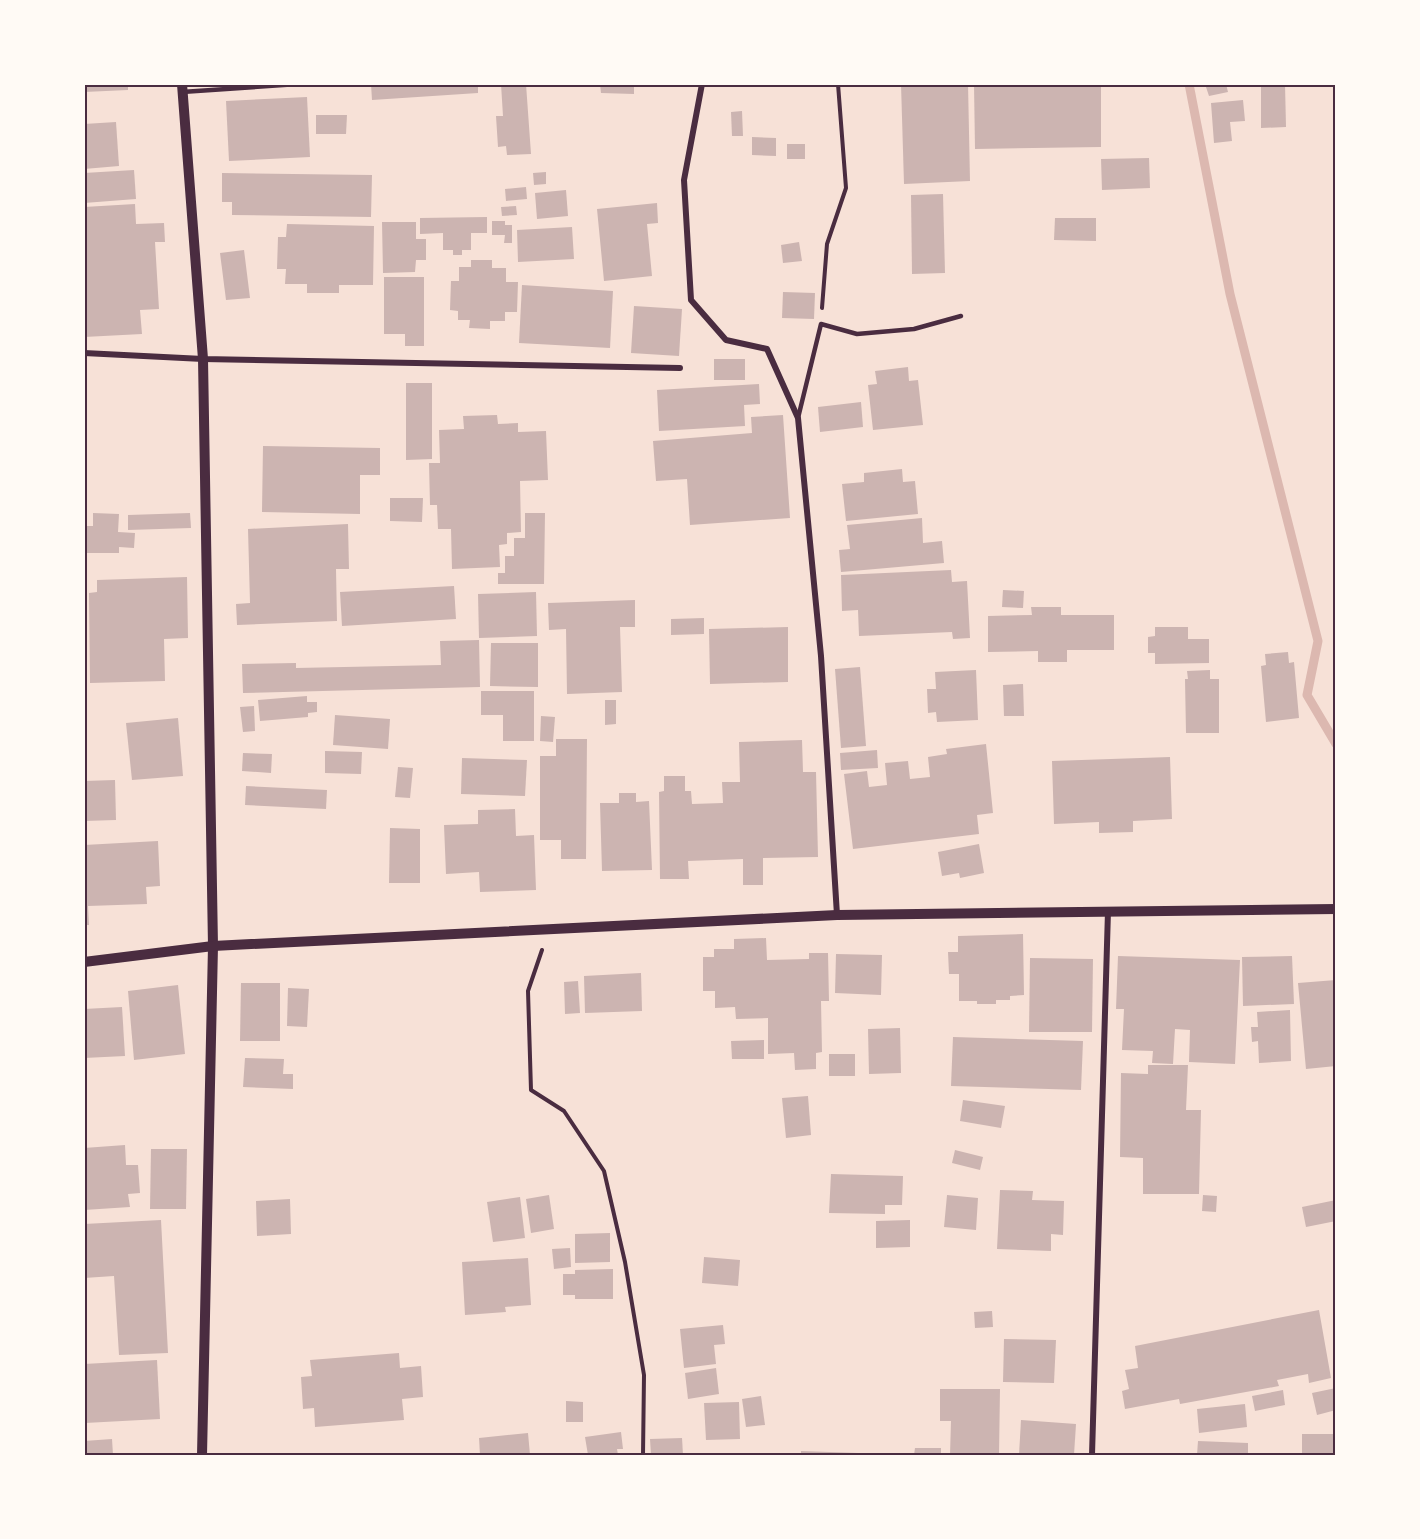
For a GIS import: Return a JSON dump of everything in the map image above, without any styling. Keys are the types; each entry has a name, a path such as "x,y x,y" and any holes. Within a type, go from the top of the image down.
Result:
{"street":[{"path":"702,84 684,180 691,300 726,340 767,349 798,418 821,656 837,915"},
{"path":"182,88 203,359 213,946 202,1455"},
{"path":"84,353 203,359 680,368"},
{"path":"84,962 213,946 837,915 1336,909"},
{"path":"1092,1455 1108,911"}],"lane":[{"path":"182,88 297,84"},
{"path":"798,418 821,324 857,334 914,329 961,316"}],"path":[{"path":"821,324 827,244 846,188 838,84"},
{"path":"549,929 528,992 531,1090 564,1111 604,1171 625,1262 644,1375 643,1455"}],"building":[{"path":"84,84 128,84 128,90 84,92"},
{"path":"371,84 478,84 478,93 372,100"},
{"path":"501,84 526,84 531,154 507,155 506,146 498,147 496,116 503,116"},
{"path":"600,84 634,84 634,94 601,93"},
{"path":"901,84 968,84 970,181 904,184"},
{"path":"974,84 1101,84 1101,147 975,149"},
{"path":"1205,84 1226,84 1228,92 1209,96"},
{"path":"1261,84 1285,84 1286,127 1261,128"},
{"path":"307,97 310,157 229,161 226,101"},
{"path":"1243,100 1245,121 1230,122 1232,141 1214,143 1211,103"},
{"path":"742,111 743,136 732,136 731,112"},
{"path":"316,115 347,115 346,134 316,134"},
{"path":"116,122 119,166 84,169 84,124"},
{"path":"752,137 776,138 776,156 752,155"},
{"path":"787,144 805,144 805,159 787,159"},
{"path":"1149,158 1150,188 1102,190 1101,159"},
{"path":"134,170 136,199 84,203 84,173"},
{"path":"546,172 546,184 534,185 533,173"},
{"path":"222,173 372,175 371,217 232,215 232,202 222,202"},
{"path":"526,187 527,199 506,201 505,189"},
{"path":"566,190 568,216 537,219 535,193"},
{"path":"943,194 945,273 912,274 911,195"},
{"path":"657,203 658,223 647,224 652,276 604,281 597,209"},
{"path":"135,204 136,224 164,223 165,242 155,242 159,309 140,310 142,334 84,337 84,207"},
{"path":"516,206 517,215 502,216 501,207"},
{"path":"487,217 487,233 471,233 471,250 462,250 462,255 453,255 453,250 443,250 443,233 420,234 420,218"},
{"path":"1055,218 1096,218 1096,241 1054,240"},
{"path":"492,221 505,221 505,225 512,225 512,243 504,243 505,235 492,235"},
{"path":"382,222 416,222 416,239 426,239 426,260 416,260 415,272 383,273"},
{"path":"287,224 374,226 373,285 339,285 339,293 307,293 307,284 285,284 286,269 277,269 278,237 286,237"},
{"path":"572,227 574,259 518,262 517,230"},
{"path":"799,242 802,261 783,263 781,245"},
{"path":"244,250 250,298 226,300 220,253"},
{"path":"471,260 492,260 492,268 506,268 506,282 518,282 517,312 505,312 505,321 490,321 490,329 469,328 470,320 458,320 458,311 450,310 451,281 459,281 459,267 471,267"},
{"path":"384,277 424,277 424,346 405,346 405,334 384,334"},
{"path":"522,285 613,291 610,348 519,343"},
{"path":"783,292 815,293 814,319 782,318"},
{"path":"634,306 682,309 679,356 631,353"},
{"path":"714,359 745,359 745,380 714,380"},
{"path":"908,367 909,381 918,380 923,425 873,430 868,385 877,384 875,371"},
{"path":"406,383 432,383 432,459 406,460"},
{"path":"759,384 760,404 744,405 745,426 659,431 657,390"},
{"path":"861,402 863,427 820,432 818,407"},
{"path":"497,415 498,424 518,423 518,432 546,431 548,480 520,481 521,532 507,533 507,544 499,545 500,567 452,569 451,529 438,529 437,505 430,505 429,463 440,463 439,430 464,429 463,416"},
{"path":"783,415 790,518 690,525 687,479 656,481 653,441 752,433 751,417"},
{"path":"263,446 380,448 380,475 360,475 360,514 262,512"},
{"path":"902,469 903,482 915,481 918,514 846,521 842,484 864,482 864,473"},
{"path":"390,498 423,498 422,522 390,521"},
{"path":"93,513 119,514 118,532 135,533 134,548 119,547 119,553 84,553 84,526 93,526"},
{"path":"190,513 191,528 128,530 128,515"},
{"path":"525,513 545,513 544,584 498,584 498,573 505,573 505,556 514,556 514,538 525,538"},
{"path":"922,518 923,543 942,541 944,563 841,572 839,550 850,549 847,525"},
{"path":"348,524 349,569 336,569 337,621 237,625 236,604 250,603 248,529"},
{"path":"951,570 952,582 967,581 970,638 953,639 952,632 859,636 858,610 842,611 841,575"},
{"path":"187,577 188,638 164,639 165,681 90,683 89,593 97,592 97,580"},
{"path":"454,586 456,619 342,626 340,592"},
{"path":"1003,590 1024,591 1023,608 1002,607"},
{"path":"536,592 537,636 479,638 478,594"},
{"path":"635,600 635,627 620,627 622,692 567,694 566,629 549,630 548,603"},
{"path":"1031,607 1061,607 1061,615 1114,615 1114,650 1067,650 1067,662 1038,662 1038,651 988,652 988,616 1032,615"},
{"path":"704,618 704,634 671,635 671,619"},
{"path":"788,627 788,682 710,684 709,629"},
{"path":"1155,627 1188,627 1188,639 1209,639 1209,663 1155,664 1155,653 1148,653 1148,637 1155,636"},
{"path":"479,640 480,687 243,693 242,664 296,663 296,668 441,665 440,641"},
{"path":"491,643 538,643 538,687 490,686"},
{"path":"1288,652 1289,663 1294,662 1299,718 1266,722 1261,666 1266,665 1265,654"},
{"path":"860,667 866,746 841,748 835,669"},
{"path":"976,670 978,720 937,722 936,712 928,713 927,689 936,689 935,672"},
{"path":"1210,670 1210,679 1219,679 1219,733 1186,733 1185,679 1188,679 1187,671"},
{"path":"1023,684 1024,716 1004,716 1003,685"},
{"path":"481,691 534,691 534,741 503,741 503,715 481,715"},
{"path":"307,696 307,702 317,702 317,712 308,713 308,717 260,721 258,700"},
{"path":"605,700 616,700 616,724 605,725"},
{"path":"254,706 255,731 243,732 240,707"},
{"path":"335,715 390,719 388,749 333,745"},
{"path":"541,716 555,717 553,742 540,741"},
{"path":"178,718 183,776 132,780 126,723"},
{"path":"556,739 587,739 586,859 561,859 561,840 540,840 540,756 556,756"},
{"path":"802,740 803,772 816,772 818,857 763,858 763,885 743,885 743,859 688,861 689,879 660,879 659,792 664,791 664,776 685,776 685,791 691,791 692,804 723,803 722,782 740,782 739,742"},
{"path":"986,744 993,813 977,815 979,834 853,849 844,774 867,771 869,787 887,785 885,763 908,761 910,779 930,777 928,757 947,754 946,749"},
{"path":"877,750 878,768 841,770 840,753"},
{"path":"325,751 362,752 361,774 325,773"},
{"path":"243,753 272,754 271,773 242,771"},
{"path":"1170,757 1172,819 1133,821 1133,832 1099,833 1099,822 1054,824 1052,761"},
{"path":"462,758 527,760 525,796 461,794"},
{"path":"398,767 413,768 410,798 395,797"},
{"path":"115,780 116,820 84,821 84,781"},
{"path":"246,786 327,790 326,809 245,805"},
{"path":"619,793 636,793 636,802 649,801 652,870 602,871 600,803 619,803"},
{"path":"515,809 516,836 534,835 536,890 480,892 479,872 446,874 444,825 478,824 478,810"},
{"path":"390,828 420,829 420,883 389,883"},
{"path":"158,841 160,886 146,887 147,904 88,906 89,925 84,925 84,845"},
{"path":"979,844 984,873 960,878 959,873 942,876 938,852"},
{"path":"1023,934 1024,995 1010,996 1010,1000 996,1000 996,1004 959,1001 959,974 949,974 948,952 958,952 958,936"},
{"path":"766,938 767,960 809,959 809,953 828,953 829,1001 821,1001 822,1052 816,1053 816,1069 795,1070 794,1053 768,1054 768,1018 736,1019 735,1007 715,1008 715,991 703,991 703,957 714,957 714,949 734,949 734,939"},
{"path":"836,954 882,955 881,995 835,993"},
{"path":"1118,956 1240,960 1235,1064 1189,1062 1190,1030 1175,1029 1173,1064 1152,1063 1153,1051 1122,1050 1124,1009 1116,1009"},
{"path":"1292,956 1294,1004 1243,1006 1242,957"},
{"path":"1030,958 1093,959 1092,1032 1029,1032"},
{"path":"641,973 642,1011 585,1013 584,976"},
{"path":"1336,980 1336,1066 1306,1069 1298,983"},
{"path":"578,981 580,1013 565,1014 564,982"},
{"path":"241,983 280,983 280,1041 240,1041"},
{"path":"178,985 185,1054 134,1060 128,991"},
{"path":"288,988 309,989 307,1027 287,1026"},
{"path":"122,1007 125,1056 84,1058 84,1009"},
{"path":"1290,1010 1291,1061 1259,1063 1258,1041 1252,1042 1251,1027 1258,1027 1257,1012"},
{"path":"900,1028 901,1073 869,1074 868,1029"},
{"path":"953,1037 1083,1041 1081,1090 951,1086"},
{"path":"764,1040 764,1059 732,1059 731,1041"},
{"path":"829,1054 855,1054 855,1076 829,1076"},
{"path":"245,1058 284,1059 283,1074 293,1074 293,1089 243,1087"},
{"path":"1148,1065 1188,1065 1186,1110 1201,1110 1199,1194 1143,1194 1143,1158 1120,1157 1121,1073 1148,1074"},
{"path":"808,1096 811,1135 786,1138 782,1098"},
{"path":"963,1100 1005,1106 1001,1128 960,1121"},
{"path":"125,1145 126,1165 138,1165 140,1193 128,1194 130,1207 84,1210 84,1148"},
{"path":"151,1149 187,1149 186,1209 150,1209"},
{"path":"955,1150 983,1157 980,1170 952,1163"},
{"path":"831,1174 903,1176 902,1205 885,1205 885,1214 829,1213"},
{"path":"1000,1190 1033,1191 1032,1200 1064,1201 1063,1235 1051,1234 1051,1251 997,1249"},
{"path":"549,1195 554,1229 531,1233 526,1199"},
{"path":"947,1195 978,1198 976,1230 944,1227"},
{"path":"1203,1195 1217,1196 1216,1212 1202,1211"},
{"path":"520,1197 525,1238 493,1242 487,1202"},
{"path":"290,1199 291,1234 257,1236 256,1201"},
{"path":"1336,1200 1336,1221 1306,1227 1302,1207"},
{"path":"161,1220 168,1353 119,1355 114,1276 84,1278 84,1224"},
{"path":"910,1220 910,1247 876,1248 876,1221"},
{"path":"610,1233 610,1262 575,1263 575,1234"},
{"path":"570,1248 571,1267 554,1269 552,1249"},
{"path":"704,1257 740,1260 738,1286 702,1283"},
{"path":"528,1258 531,1305 505,1307 506,1312 465,1315 462,1262"},
{"path":"613,1269 613,1299 575,1299 575,1295 563,1295 563,1274 575,1274 575,1270"},
{"path":"1319,1310 1331,1378 1309,1383 1308,1374 1277,1380 1279,1386 1180,1404 1179,1399 1125,1409 1122,1391 1129,1389 1125,1370 1138,1368 1135,1346"},
{"path":"992,1311 993,1327 975,1328 974,1312"},
{"path":"723,1325 725,1344 714,1345 716,1364 684,1368 680,1329"},
{"path":"1004,1339 1056,1340 1054,1383 1003,1382"},
{"path":"399,1353 400,1368 421,1366 423,1397 402,1399 404,1420 315,1427 314,1408 303,1409 301,1377 312,1376 310,1360"},
{"path":"157,1360 160,1419 85,1423 84,1364"},
{"path":"716,1368 719,1394 688,1399 685,1373"},
{"path":"1336,1388 1336,1410 1317,1415 1312,1393"},
{"path":"940,1389 1000,1389 999,1455 950,1455 951,1421 940,1421"},
{"path":"1283,1390 1285,1405 1255,1411 1252,1396"},
{"path":"761,1396 765,1425 746,1427 742,1399"},
{"path":"566,1401 583,1402 583,1422 566,1422"},
{"path":"739,1402 740,1439 706,1440 704,1403"},
{"path":"1245,1404 1247,1427 1199,1433 1197,1409"},
{"path":"1021,1420 1076,1424 1074,1455 1019,1455"},
{"path":"621,1432 623,1449 617,1449 618,1455 588,1455 585,1437"},
{"path":"528,1433 530,1455 480,1455 479,1438"},
{"path":"1302,1434 1335,1434 1335,1455 1302,1455"},
{"path":"682,1438 683,1455 651,1455 650,1439"},
{"path":"112,1439 113,1455 84,1455 84,1441"},
{"path":"1198,1441 1248,1443 1248,1455 1197,1455"},
{"path":"915,1448 941,1448 941,1455 914,1455"},
{"path":"801,1451 858,1453 858,1455 801,1455"}],"waterway":[{"path":"1189,84 1230,294 1318,641 1307,695 1336,744"}]}
